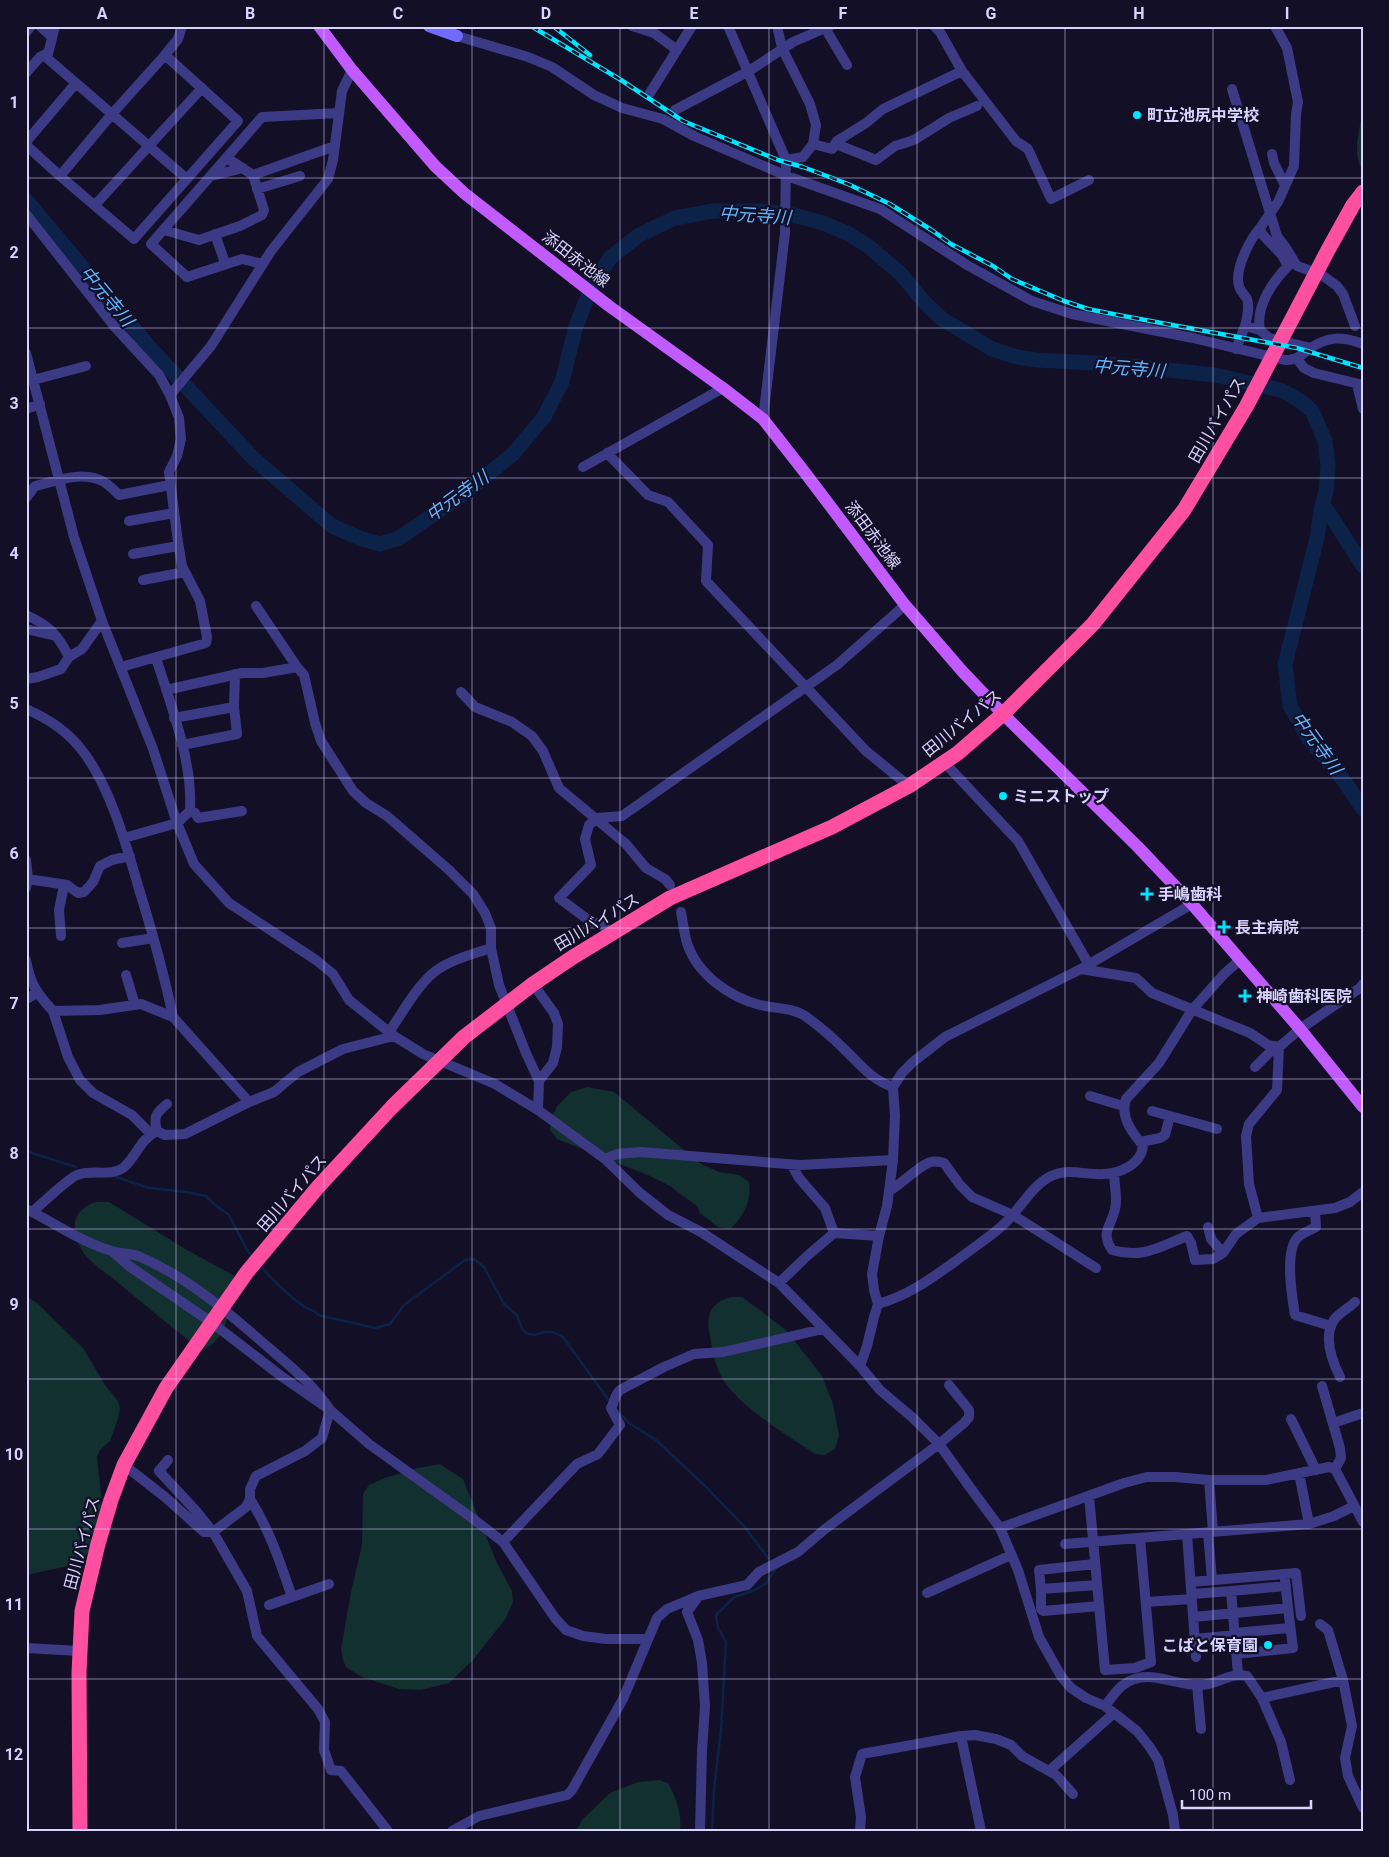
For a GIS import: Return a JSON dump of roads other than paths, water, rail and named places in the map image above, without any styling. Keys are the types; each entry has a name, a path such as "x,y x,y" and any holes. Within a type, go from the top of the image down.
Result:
{"highway":[{"name":"田川バイパス","path":"80,1831 80,1651 82,1611 111,1500 124,1465 166,1388 214,1318 263,1252 318,1187 392,1107 464,1037 533,984 670,898 832,827 909,786 958,753 1003,714 1093,624 1184,510 1246,407 1328,250 1353,205 1363,192"}],"main road":[{"name":"添田赤池線","path":"319,26 352,70 435,166 464,193 609,306 723,388 763,420 905,605 962,671 1192,904 1300,1029 1363,1107"},
{"path":"429,26 457,36"}],"street":[{"path":"26,32 31,26"},
{"path":"40,26 52,37"},
{"path":"55,26 47,58 187,179"},
{"path":"60,176 165,55 178,39 182,26"},
{"path":"632,26 654,33 677,50"},
{"path":"650,93 692,26"},
{"path":"728,26 786,160 785,233 763,420"},
{"path":"777,26 782,48 810,104 816,125 813,144 803,157 786,160"},
{"path":"934,26 940,32 962,72 1016,141 1028,149 1051,198 1088,180"},
{"path":"1236,349 1245,326 1249,308 1247,299 1238,285 1238,273 1251,238 1278,202 1294,166 1298,102 1287,48 1275,26"},
{"path":"676,110 749,71 782,48 828,27 847,65"},
{"path":"457,36 528,57 552,67 594,95 622,108 663,119 694,136 787,176 880,210 967,265 1032,301 1072,314 1285,360 1297,359 1311,348 1325,341 1348,338 1363,344"},
{"path":"26,73 40,57 48,53"},
{"path":"76,83 26,143 60,176 134,239 238,121 165,55"},
{"path":"173,392 211,346 270,251 328,179 333,160 342,91 352,70"},
{"path":"813,144 832,149 837,141 866,123 882,109 962,72"},
{"path":"95,205 202,88"},
{"path":"1232,89 1276,236 1286,248 1291,263"},
{"path":"836,144 876,160 895,146 914,140 949,118 977,106"},
{"path":"263,264 242,259 187,277 151,244 262,117 338,113"},
{"path":"149,223 162,232 198,240 262,215 264,210 252,175 216,146"},
{"path":"252,175 335,146"},
{"path":"1272,154 1274,163 1285,185"},
{"path":"211,176 242,168"},
{"path":"257,189 300,176"},
{"path":"26,214 114,326 173,392 179,418 181,439 177,456 169,472 170,485 182,566 200,601 207,638 206,643 121,667"},
{"path":"1260,228 1262,234 1291,263 1322,275 1337,286 1359,324 1348,338"},
{"path":"215,234 225,263"},
{"path":"1260,330 1258,322 1271,287 1291,263"},
{"path":"1245,326 1260,330 1269,338 1311,348"},
{"path":"26,353 74,537 102,621 153,750 176,823 194,864 228,903 328,969 349,1000 391,1034 423,1054 495,1084 538,1110 606,1159 640,1193 668,1214 701,1232 779,1283 860,1366 880,1390 913,1418 939,1444 1000,1528 1039,1637 1061,1676 1071,1688 1105,1706 1137,1731 1150,1746 1158,1760 1173,1815 1175,1831"},
{"path":"1297,359 1304,368 1314,373 1360,384 1363,409"},
{"path":"33,380 86,366"},
{"path":"583,467 723,388"},
{"path":"26,408 40,404"},
{"path":"607,452 648,494 668,502 708,545 706,581 866,751 909,786"},
{"path":"26,498 31,484 79,476 95,478 105,482 119,495 170,485"},
{"path":"129,521 174,513"},
{"path":"133,554 178,546"},
{"path":"143,580 185,572"},
{"path":"610,935 605,927 587,919 559,898 591,865 585,839 589,825 597,818 622,816 838,665 905,605"},
{"path":"256,606 296,667 304,675 315,723 322,741 353,791 366,803 388,816 449,870 473,894 485,913 491,928 491,948 499,985 539,1081 538,1110"},
{"path":"26,615 38,620 59,637 69,657"},
{"path":"26,679 61,669 69,657 82,648 102,621"},
{"path":"26,628 59,637"},
{"path":"124,838 176,823 190,812 191,794 182,745 156,658"},
{"path":"166,690 235,674 263,673 296,667"},
{"path":"182,745 236,734 234,707 235,674"},
{"path":"462,692 475,707 512,722 532,736 543,751 559,788 626,844 646,868 665,879 670,885"},
{"path":"174,718 234,707"},
{"path":"26,709 62,729 82,750 93,767 130,856 173,1018"},
{"path":"944,762 1018,841 1085,967 1136,978 1152,993 1250,1033 1268,1045 1277,1047"},
{"path":"190,812 195,813 198,818 242,811"},
{"path":"26,860 27,884 64,885 78,893 84,892 93,882 100,866 112,860 130,856"},
{"path":"61,936 59,910 64,885"},
{"path":"860,1366 868,1346 878,1304 872,1274 887,1206 893,1160 895,1116 893,1087 902,1073 945,1037 1085,967 1192,904"},
{"path":"682,912 686,941 692,956 721,988 735,996 760,1005 795,1011 806,1016 842,1047 864,1070 881,1083 893,1087"},
{"path":"122,943 153,938"},
{"path":"26,960 29,976 37,993 53,1011 68,1056 80,1080 93,1093 132,1114 154,1133 165,1135 185,1134 249,1102 274,1092 298,1072 343,1049 391,1034 428,978 453,961 491,948"},
{"path":"878,1304 897,1299 924,1284 986,1238 1013,1214 1033,1190 1052,1176 1077,1171 1102,1174 1114,1173 1138,1160 1142,1154 1143,1145 1126,1119 1123,1106 1126,1099 1159,1063 1192,1010 1224,974 1240,960"},
{"path":"126,975 135,1005"},
{"path":"533,984 554,1013 558,1024 553,1063 539,1081"},
{"path":"1255,1067 1300,1029 1360,988 1363,984"},
{"path":"26,999 37,993"},
{"path":"53,1011 100,1010 141,1004 173,1018 249,1102"},
{"path":"1258,1218 1249,1184 1246,1136 1249,1124 1278,1090 1277,1047"},
{"path":"1090,1096 1123,1106"},
{"path":"124,1465 165,1497 204,1532 213,1532 246,1507 250,1499 250,1489 256,1476 305,1451 322,1438 330,1410 320,1395 298,1373 235,1318 194,1286 137,1255 112,1251 69,1232 29,1210 76,1176 86,1173 115,1171 123,1168 154,1133 156,1113 167,1104"},
{"path":"1152,1111 1217,1129"},
{"path":"1140,1142 1160,1138 1165,1135 1170,1116"},
{"path":"606,1159 617,1154 641,1152 791,1164 893,1160"},
{"path":"889,1191 899,1186 929,1163 936,1161 944,1163 960,1185 972,1197 1013,1214 1096,1268"},
{"path":"791,1164 799,1178 824,1208 834,1233"},
{"path":"1114,1173 1116,1208 1106,1232 1108,1243 1112,1250 1124,1254 1140,1254 1187,1236 1191,1243 1195,1260 1213,1259 1223,1253 1236,1234 1258,1218 1335,1208 1350,1202 1363,1192"},
{"path":"1315,1211 1316,1227 1297,1238 1290,1256 1291,1288 1296,1315 1331,1326"},
{"path":"1208,1227 1211,1239 1223,1253"},
{"path":"779,1283 834,1233 879,1236"},
{"path":"112,1251 129,1266 214,1318 281,1376 330,1410 369,1444 503,1542 555,1618 566,1630 583,1636 606,1639 648,1639"},
{"path":"1340,1377 1331,1358 1331,1326 1335,1319 1355,1302"},
{"path":"503,1542 577,1464 598,1454 608,1444 620,1425 613,1405 615,1395 620,1390 664,1366 694,1354 723,1352 823,1329"},
{"path":"452,1831 479,1816 567,1795 572,1790 623,1698 654,1622 661,1613 698,1596 747,1585 759,1572 798,1552 825,1529 939,1444 969,1417 969,1410 949,1385"},
{"path":"1322,1386 1340,1448 1341,1458 1335,1469"},
{"path":"1333,1423 1363,1413"},
{"path":"1291,1419 1316,1470"},
{"path":"168,1460 159,1471 213,1532 247,1590 257,1636 318,1709 325,1722 324,1750 330,1770 341,1771 388,1831"},
{"path":"1000,1528 1124,1482 1147,1477 1266,1480 1329,1467 1335,1469 1363,1522"},
{"path":"1299,1473 1309,1524"},
{"path":"1209,1480 1212,1580"},
{"path":"1089,1496 1105,1670 1135,1668 1151,1662 1140,1538"},
{"path":"250,1499 276,1547 292,1597"},
{"path":"1065,1544 1309,1524 1334,1516 1354,1506"},
{"path":"1187,1534 1196,1657"},
{"path":"927,1593 1011,1555"},
{"path":"1095,1564 1039,1570 1042,1609 1043,1611 1099,1606"},
{"path":"1190,1582 1296,1572 1302,1616"},
{"path":"1146,1602 1286,1583 1293,1648 1236,1654"},
{"path":"269,1606 330,1584"},
{"path":"1041,1589 1097,1585"},
{"path":"1231,1590 1238,1674"},
{"path":"698,1596 687,1612 698,1640 702,1663 705,1706 700,1831"},
{"path":"1193,1617 1288,1608"},
{"path":"1320,1624 1328,1630 1343,1680 1352,1726 1346,1758 1348,1776 1363,1808"},
{"path":"1195,1639 1290,1628"},
{"path":"26,1648 80,1651"},
{"path":"1105,1706 1122,1685 1135,1679 1149,1676 1197,1685 1205,1685 1238,1674 1247,1676 1262,1698 1281,1742 1290,1780"},
{"path":"1262,1698 1343,1680"},
{"path":"1197,1685 1201,1728"},
{"path":"1049,1771 1114,1713"},
{"path":"860,1831 855,1777 862,1754 961,1736 975,1735 996,1739 1011,1745 1022,1756 1056,1775 1073,1794"},
{"path":"961,1736 981,1831"}],"waterway":[{"name":"中元寺川","path":"26,200 151,349 254,459 332,526 362,539 380,544 399,538 457,499 513,454 544,417 562,382 576,326 593,283 611,257 639,235 675,218 713,211 758,211 790,214 823,223 849,234 868,246 901,274 924,302 942,319 992,349 1017,357 1037,360 1111,364 1215,375 1280,390 1291,395 1312,411 1325,441 1328,465 1326,492 1317,538 1285,664 1290,706 1309,739 1345,782 1363,809"},
{"path":"1322,505 1363,566"},
{"path":"26,1151 76,1167"},
{"path":"116,1177 149,1188 206,1196 229,1215 252,1256"},
{"path":"259,1264 287,1293 318,1315 375,1328 390,1324 404,1305 465,1260 474,1259 484,1267 504,1304 517,1315 522,1329 528,1334 535,1335 553,1332 563,1337 610,1402"},
{"path":"617,1410 629,1423 656,1440 704,1485 744,1526 768,1558"},
{"path":"712,1831 714,1789 721,1730 726,1642 718,1628 716,1615 734,1597 753,1591 765,1584 775,1570"}],"railway":[{"path":"531,26 621,80 683,121 778,160 848,184 890,204 951,244 993,266 1012,279 1064,301 1088,309 1297,348 1363,368"},
{"path":"553,26 590,55"}],"place":[{"name":"町立池尻中学校","path":"1137,115"},
{"name":"ミニストップ","path":"1003,796"},
{"name":"手嶋歯科","path":"1147,894"},
{"name":"長主病院","path":"1224,927"},
{"name":"神崎歯科医院","path":"1245,996"},
{"name":"こばと保育園","path":"1268,1645"}]}
